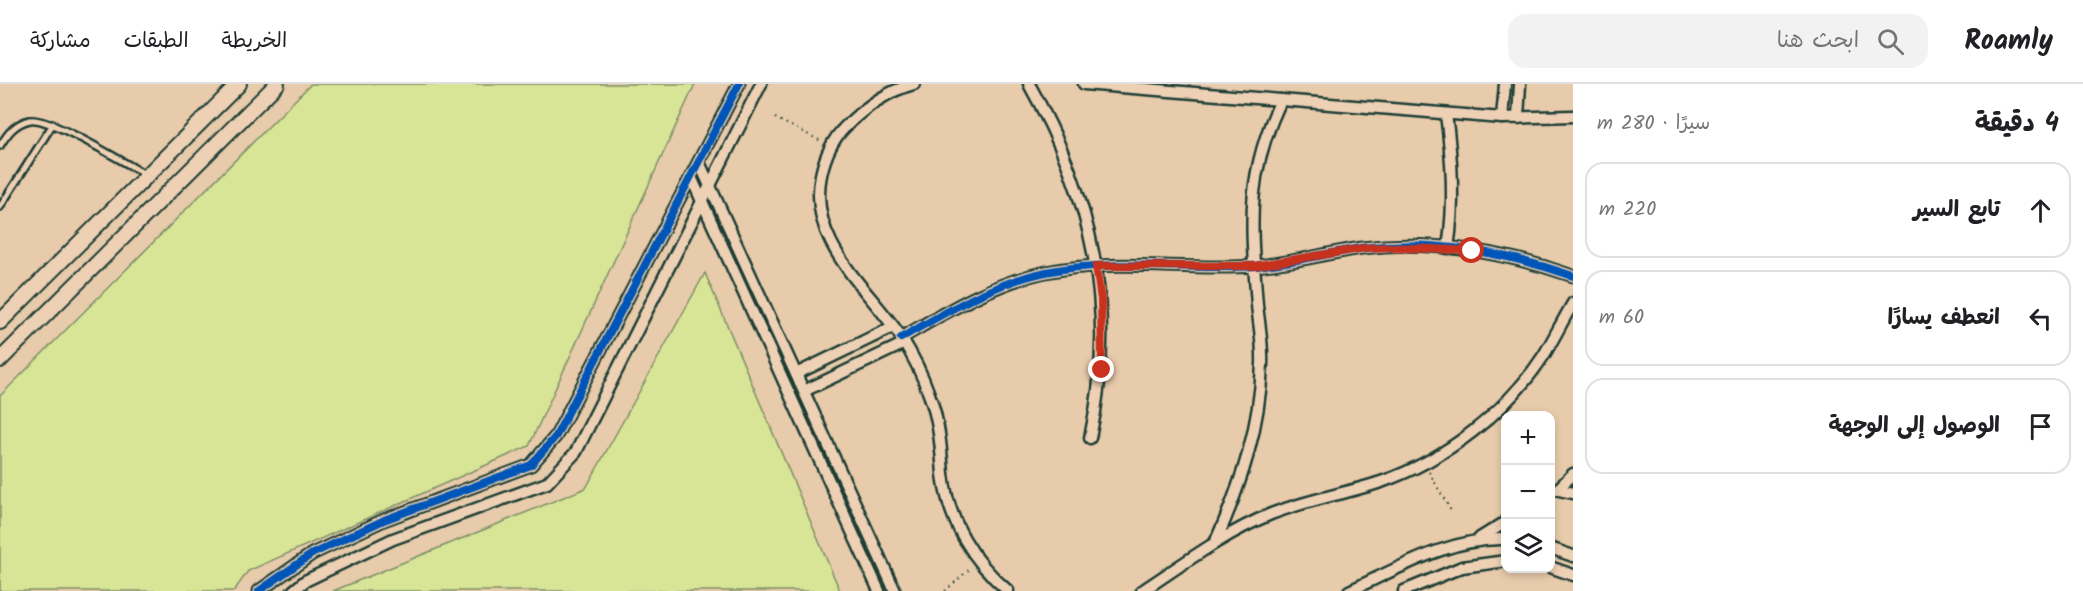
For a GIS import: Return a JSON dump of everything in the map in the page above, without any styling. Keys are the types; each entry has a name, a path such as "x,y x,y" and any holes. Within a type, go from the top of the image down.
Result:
{"street":[{"path":"0,322 239,84"},
{"path":"0,360 277,84"},
{"path":"259,591 312,554 384,520 531,465 556,436 739,84"},
{"path":"293,591 305,581 393,539 547,483 576,452 761,84"},
{"path":"914,84 892,92 863,110 840,132 830,146 820,181 820,206 825,231 841,261 903,340 930,395 939,432 948,498 955,521 978,561 1008,591"},
{"path":"1029,84 1070,169 1096,266 1103,335 1099,393 1090,438"},
{"path":"1084,84 1502,118 1573,116"},
{"path":"1502,118 1505,84"},
{"path":"1518,118 1520,84"},
{"path":"1215,543 1243,473 1260,399 1262,362 1250,222 1252,190 1258,159 1281,100"},
{"path":"1446,114 1453,182 1453,216 1448,249"},
{"path":"699,162 896,591"},
{"path":"691,177 879,591"},
{"path":"804,391 903,340 997,286 1046,272 1096,266 1254,266 1365,248 1448,249 1518,260 1573,276"},
{"path":"1142,591 1215,543 1270,514 1383,481 1425,463 1480,426 1515,392 1543,356 1573,303"},
{"path":"796,374 893,327"},
{"path":"1555,488 1573,474"},
{"path":"1555,488 1573,493"},
{"path":"1478,540 1501,525"},
{"path":"1349,591 1455,545 1478,540 1501,539"},
{"path":"1555,549 1570,552"},
{"path":"1404,591 1462,567 1501,562"},
{"path":"1555,569 1573,576"}],"lane":[{"path":"0,147 11,130 20,123 31,120 53,124 148,176"},
{"path":"0,207 53,124"}],"path":[{"path":"775,118 830,146"},
{"path":"1425,463 1451,511"},
{"path":"945,591 978,561"}],"green space":[{"path":"311,84 695,84 529,446 248,571 234,591 0,591 0,396"},
{"path":"705,273 840,591 333,591 586,488"}],"cycle path":[{"path":"259,591 312,554 384,520 531,465 556,436 739,84"},
{"path":"901,338 954,308 1008,283 1046,272 1072,268 1124,265 1255,266 1362,248 1415,245 1496,255 1573,276"}],"route":[{"path":"1102,370 1101,300 1096,266 1254,266 1365,248 1420,247 1472,251"}]}
